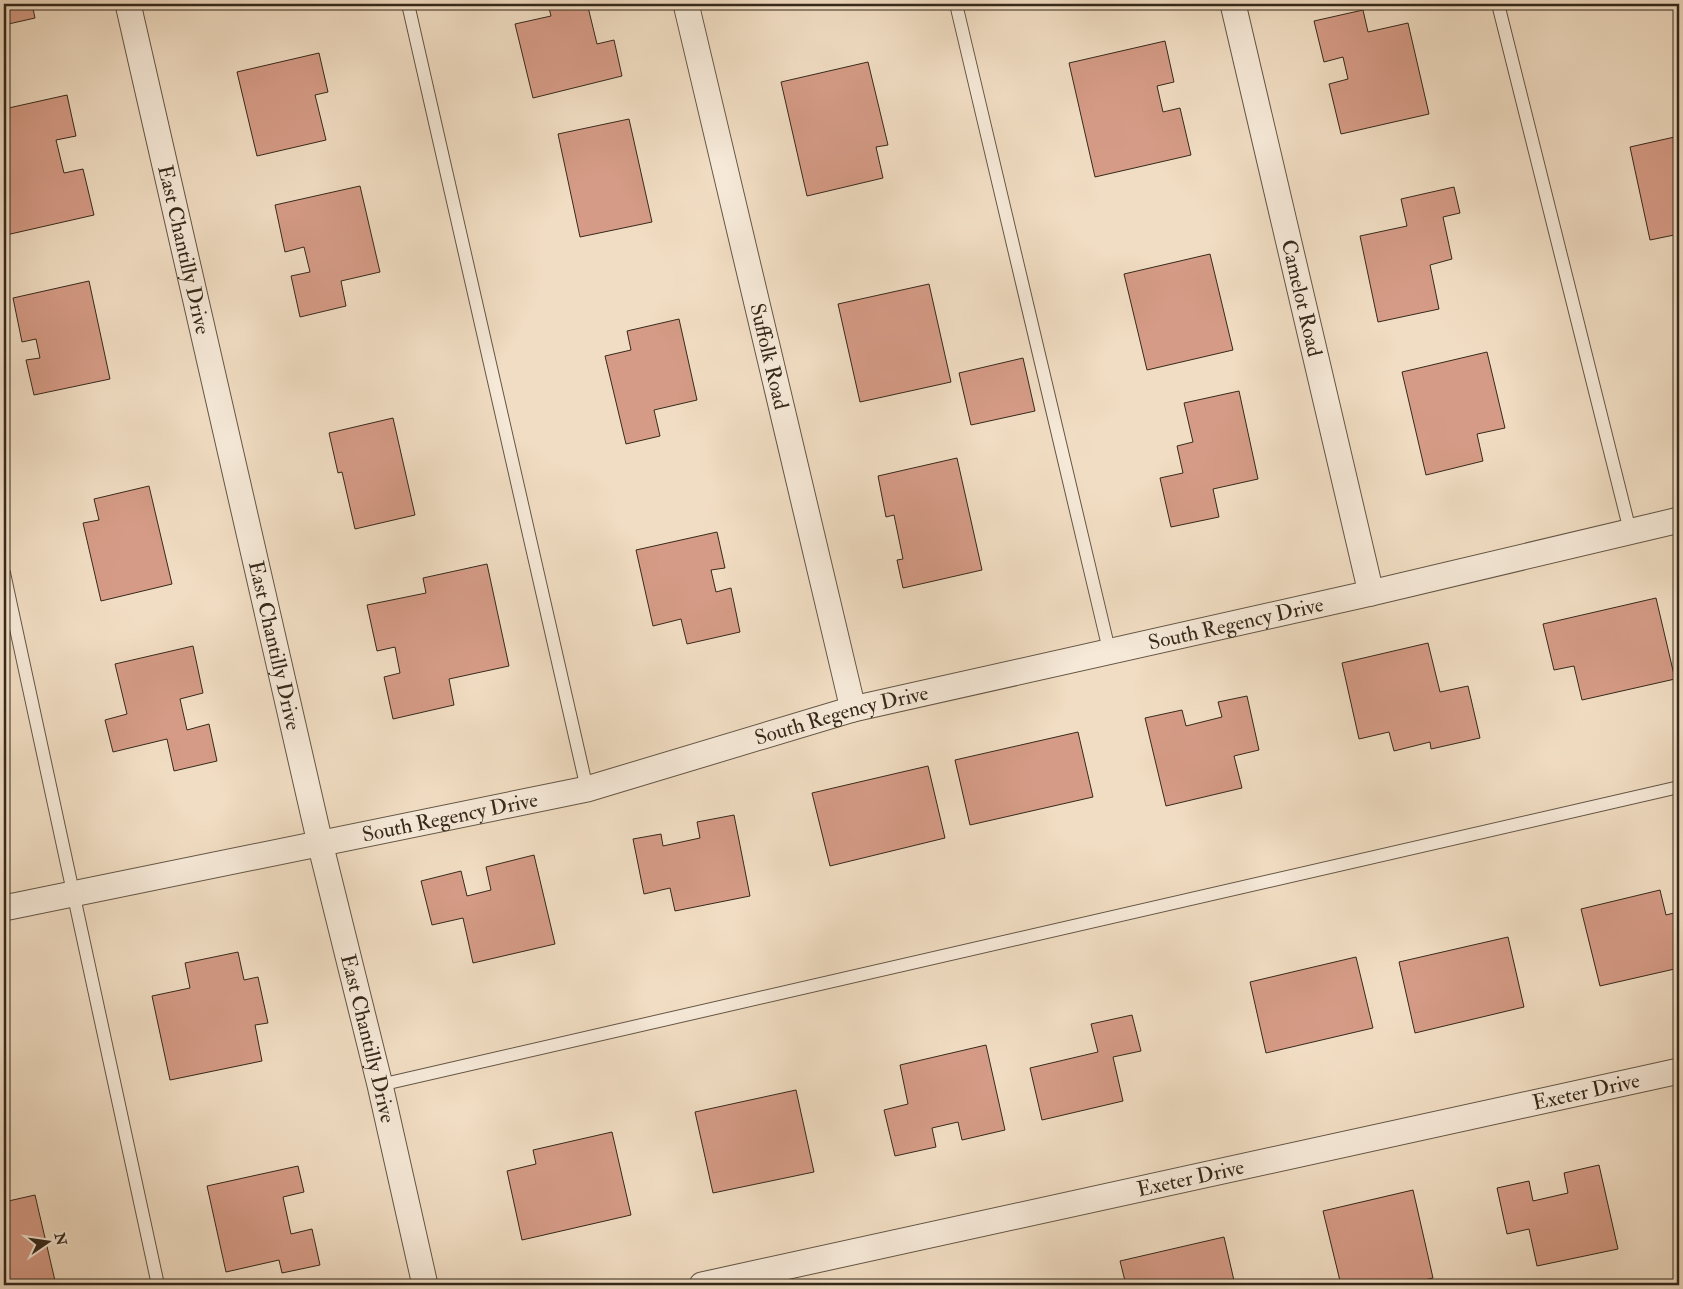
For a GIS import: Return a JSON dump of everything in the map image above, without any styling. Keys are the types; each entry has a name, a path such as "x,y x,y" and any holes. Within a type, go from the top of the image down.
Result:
{"street":[{"name":"East Chantilly Drive","path":"128,4 320,843 380,1085 425,1285"},
{"name":"Suffolk Road","path":"686,4 853,708"},
{"name":"Camelot Road","path":"1233,4 1371,593"},
{"name":"South Regency Drive","path":"4,908 587,789 853,708 1371,593 1679,520"},
{"name":"Exeter Drive","path":"702,1285 1679,1071"}],"lane":[{"path":"408,4 587,789"},
{"path":"956,4 1109,650"},
{"path":"1498,4 1630,531"},
{"path":"4,573 158,1285"},
{"path":"380,1085 1679,787"}],"building":[{"path":"4,4 32,4 35,18 4,25"},
{"path":"548,4 600,4 588,7 597,44 614,40 622,76 533,98 515,24 551,16"},
{"path":"1363,10 1368,32 1408,23 1429,114 1341,134 1329,84 1348,79 1343,57 1324,62 1314,21"},
{"path":"1165,41 1174,82 1157,86 1163,112 1180,108 1191,155 1095,177 1069,63"},
{"path":"319,53 328,92 315,95 326,140 257,156 237,72"},
{"path":"868,62 888,145 876,147 883,178 807,196 781,82"},
{"path":"67,95 76,136 56,140 64,173 83,169 94,215 6,235 4,222 4,109"},
{"path":"629,119 652,222 580,237 558,134"},
{"path":"1679,136 1679,234 1650,240 1630,147"},
{"path":"360,186 380,272 341,281 346,306 300,317 291,276 310,272 304,247 285,252 275,205"},
{"path":"1454,187 1460,213 1443,217 1452,259 1430,265 1439,309 1378,322 1360,236 1407,226 1401,199"},
{"path":"1210,254 1233,350 1147,370 1124,274"},
{"path":"89,281 110,379 34,395 26,360 40,358 36,339 22,342 13,298"},
{"path":"929,284 951,382 860,402 838,304"},
{"path":"679,319 697,400 654,410 660,436 626,444 605,356 631,350 627,331"},
{"path":"1487,352 1505,428 1477,434 1483,461 1426,475 1402,372"},
{"path":"1023,358 1035,411 971,425 959,373"},
{"path":"1239,391 1258,479 1213,489 1219,517 1171,527 1160,478 1183,473 1177,446 1193,442 1184,403"},
{"path":"393,418 415,515 355,529 342,472 338,473 329,433"},
{"path":"957,458 982,570 903,588 897,560 903,559 894,515 886,517 878,476"},
{"path":"149,486 172,584 101,601 83,523 99,520 94,499"},
{"path":"717,532 725,568 711,570 716,592 731,588 740,632 687,644 681,619 653,626 636,550"},
{"path":"487,564 509,666 449,679 454,705 393,719 384,677 400,673 395,647 377,651 367,605 426,593 423,578"},
{"path":"1656,598 1675,679 1582,700 1574,666 1554,670 1543,624"},
{"path":"1428,643 1440,692 1468,686 1480,738 1431,749 1430,742 1394,751 1389,732 1359,739 1342,663"},
{"path":"193,646 203,693 180,699 187,730 209,724 217,761 174,771 167,739 113,752 105,720 127,714 115,664"},
{"path":"1247,696 1259,750 1234,756 1242,788 1166,806 1145,718 1182,710 1186,726 1222,717 1218,702"},
{"path":"1078,732 1093,797 970,825 955,760"},
{"path":"928,766 945,838 830,866 812,793"},
{"path":"734,815 750,896 675,911 670,888 644,894 633,839 661,834 663,846 700,838 697,822"},
{"path":"534,855 555,944 473,963 463,918 432,925 421,881 461,871 467,896 491,890 486,867"},
{"path":"1660,890 1666,915 1674,913 1679,934 1679,968 1600,986 1581,909"},
{"path":"1508,937 1524,1007 1415,1033 1399,962"},
{"path":"238,952 244,980 258,977 268,1023 255,1025 262,1061 170,1080 152,996 190,988 185,963"},
{"path":"1356,957 1373,1028 1266,1053 1250,982"},
{"path":"1132,1015 1141,1051 1113,1057 1123,1101 1042,1120 1030,1068 1098,1052 1091,1024"},
{"path":"986,1045 1005,1130 962,1140 958,1122 932,1128 936,1147 895,1156 884,1110 908,1104 900,1065"},
{"path":"796,1090 814,1172 713,1193 695,1112"},
{"path":"612,1132 631,1215 522,1240 507,1171 536,1164 533,1150"},
{"path":"1599,1165 1618,1249 1537,1266 1529,1229 1507,1234 1497,1188 1529,1181 1533,1201 1568,1193 1564,1173"},
{"path":"298,1166 304,1192 283,1197 291,1234 312,1229 320,1265 282,1273 279,1260 226,1272 207,1186"},
{"path":"1413,1190 1433,1278 1402,1285 1341,1285 1323,1211"},
{"path":"35,1195 56,1285 4,1285 4,1202"},
{"path":"1224,1237 1235,1285 1126,1285 1120,1261"}]}
